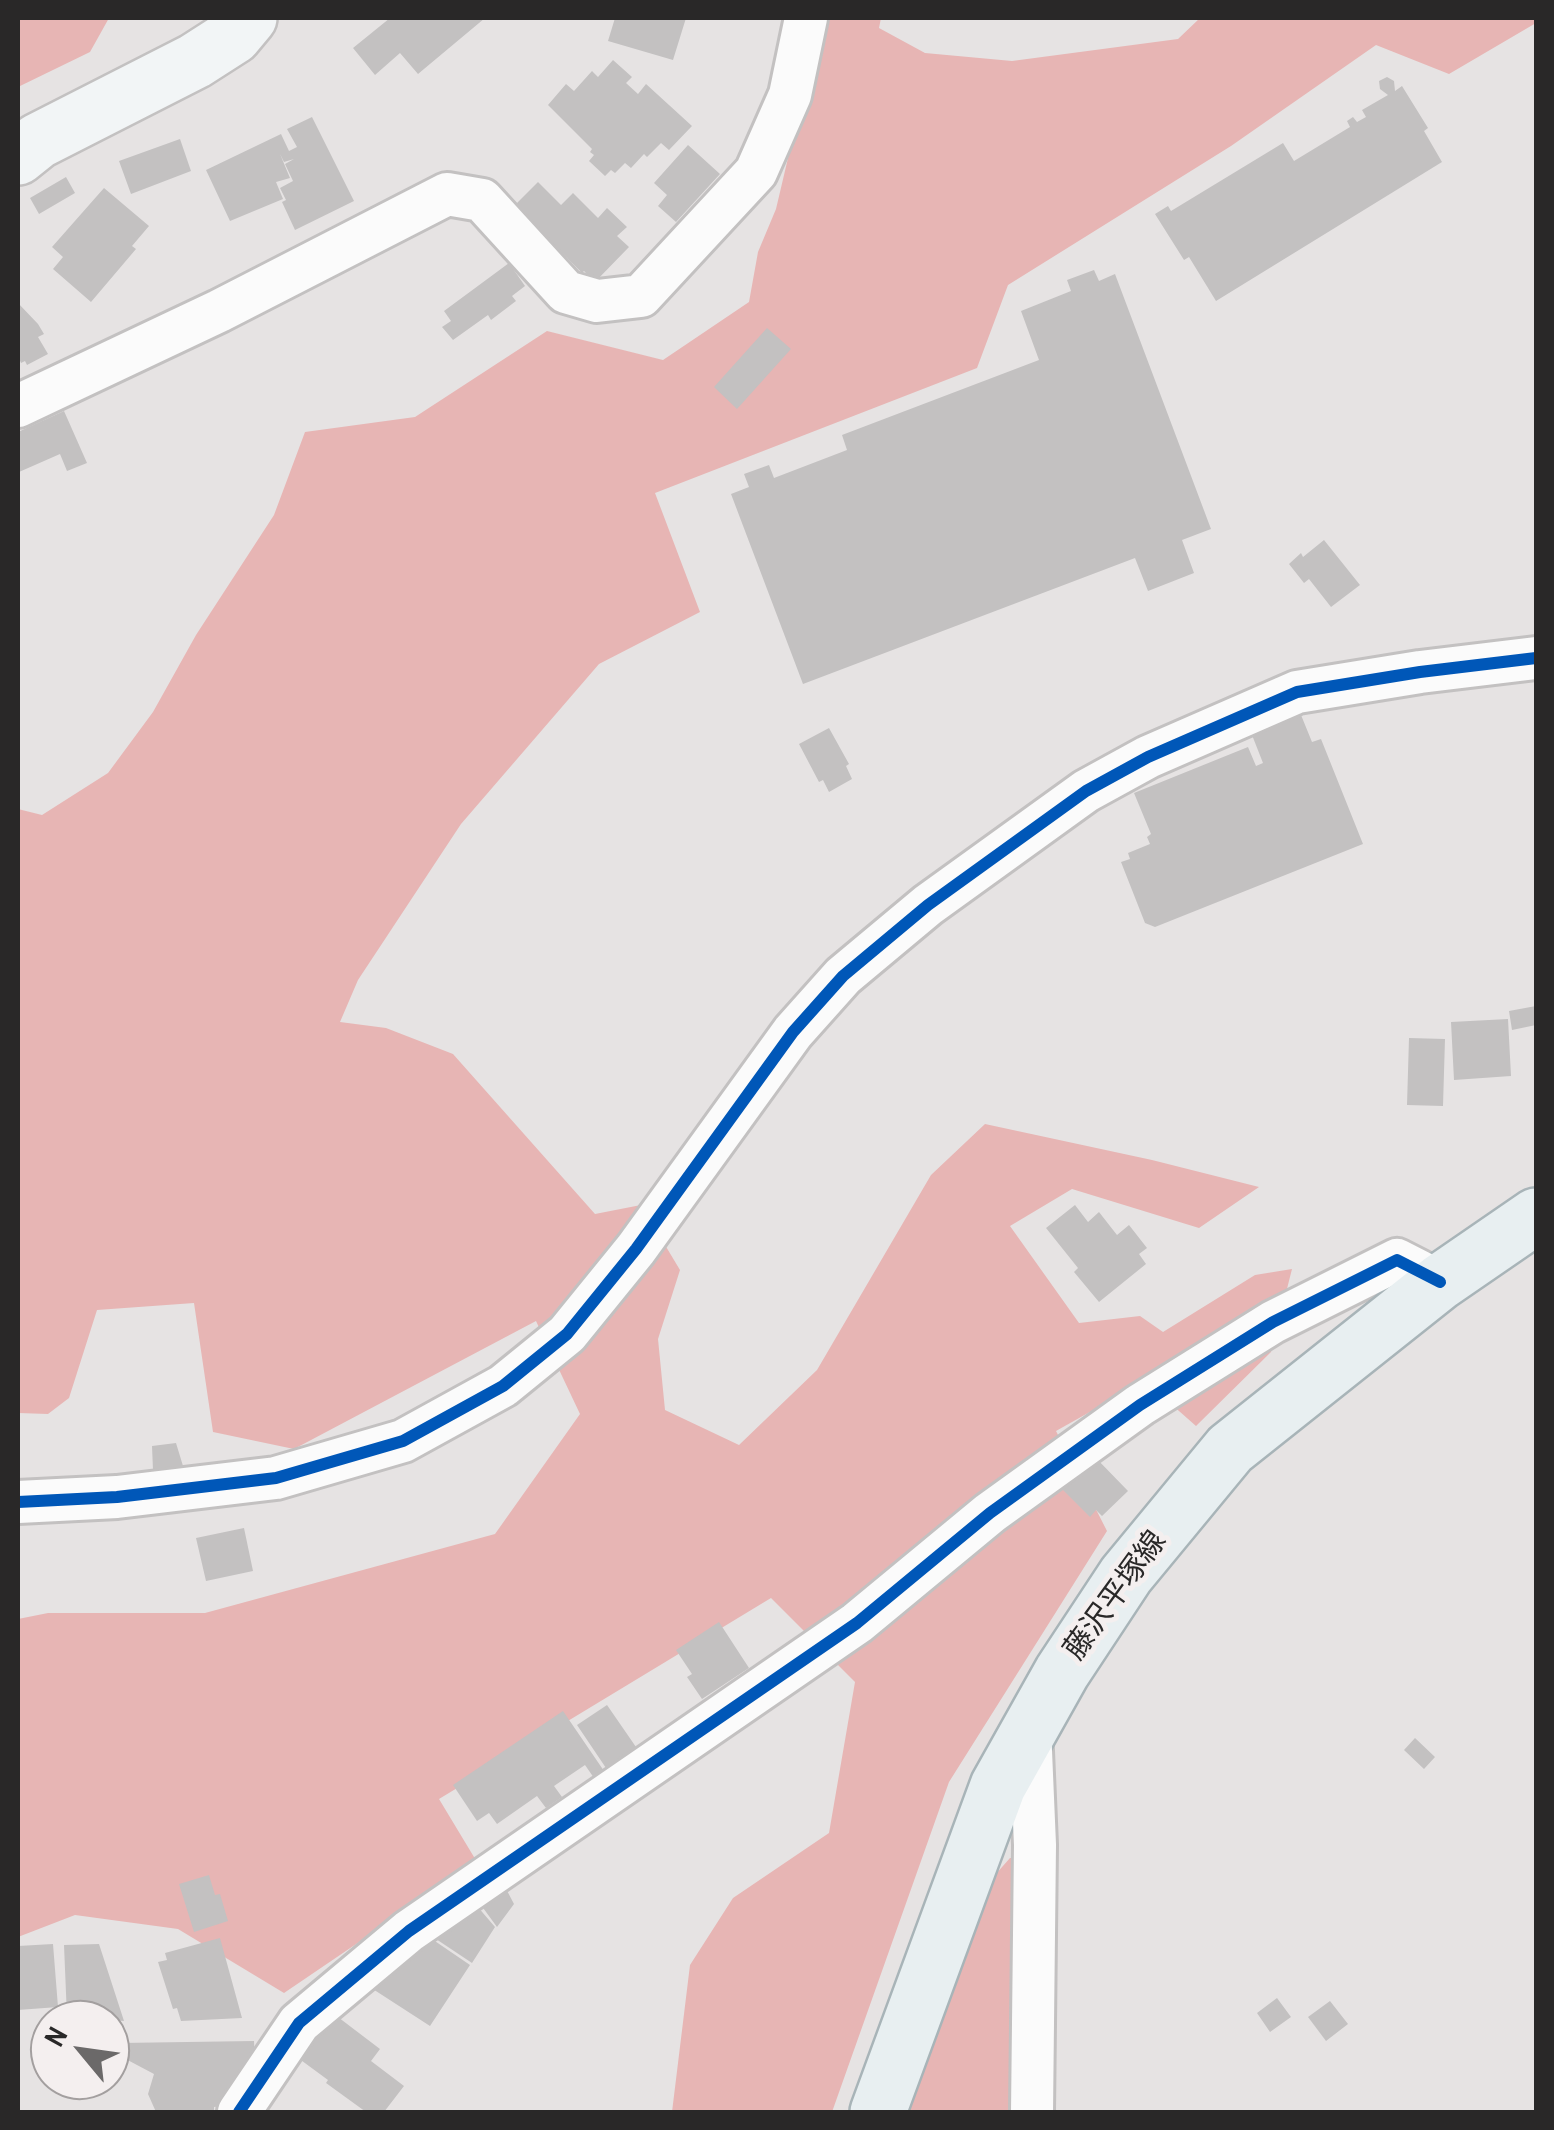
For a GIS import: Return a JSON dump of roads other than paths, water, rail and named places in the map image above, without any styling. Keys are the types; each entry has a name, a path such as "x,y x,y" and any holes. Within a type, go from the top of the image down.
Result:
{"main road":[{"name":"藤沢平塚線","path":"878,2112 998,1786 1062,1672 1126,1575 1230,1450 1440,1282 1536,1216"}],"street":[{"path":"18,157 38,141 196,61 234,36 249,18"},
{"path":"18,406 219,311 447,194 482,200 566,292 597,301 641,296 756,172 790,95 806,18"},
{"path":"18,1502 117,1496 276,1478 402,1441 503,1386 567,1334 636,1249 793,1032 843,976 928,905 1086,791 1148,757 1297,692 1536,658"},
{"path":"239,2112 299,2023 409,1931 858,1623 990,1513 1140,1406 1273,1322 1397,1260 1440,1282"},
{"path":"1030,1728 1035,1844 1032,2112"}]}
